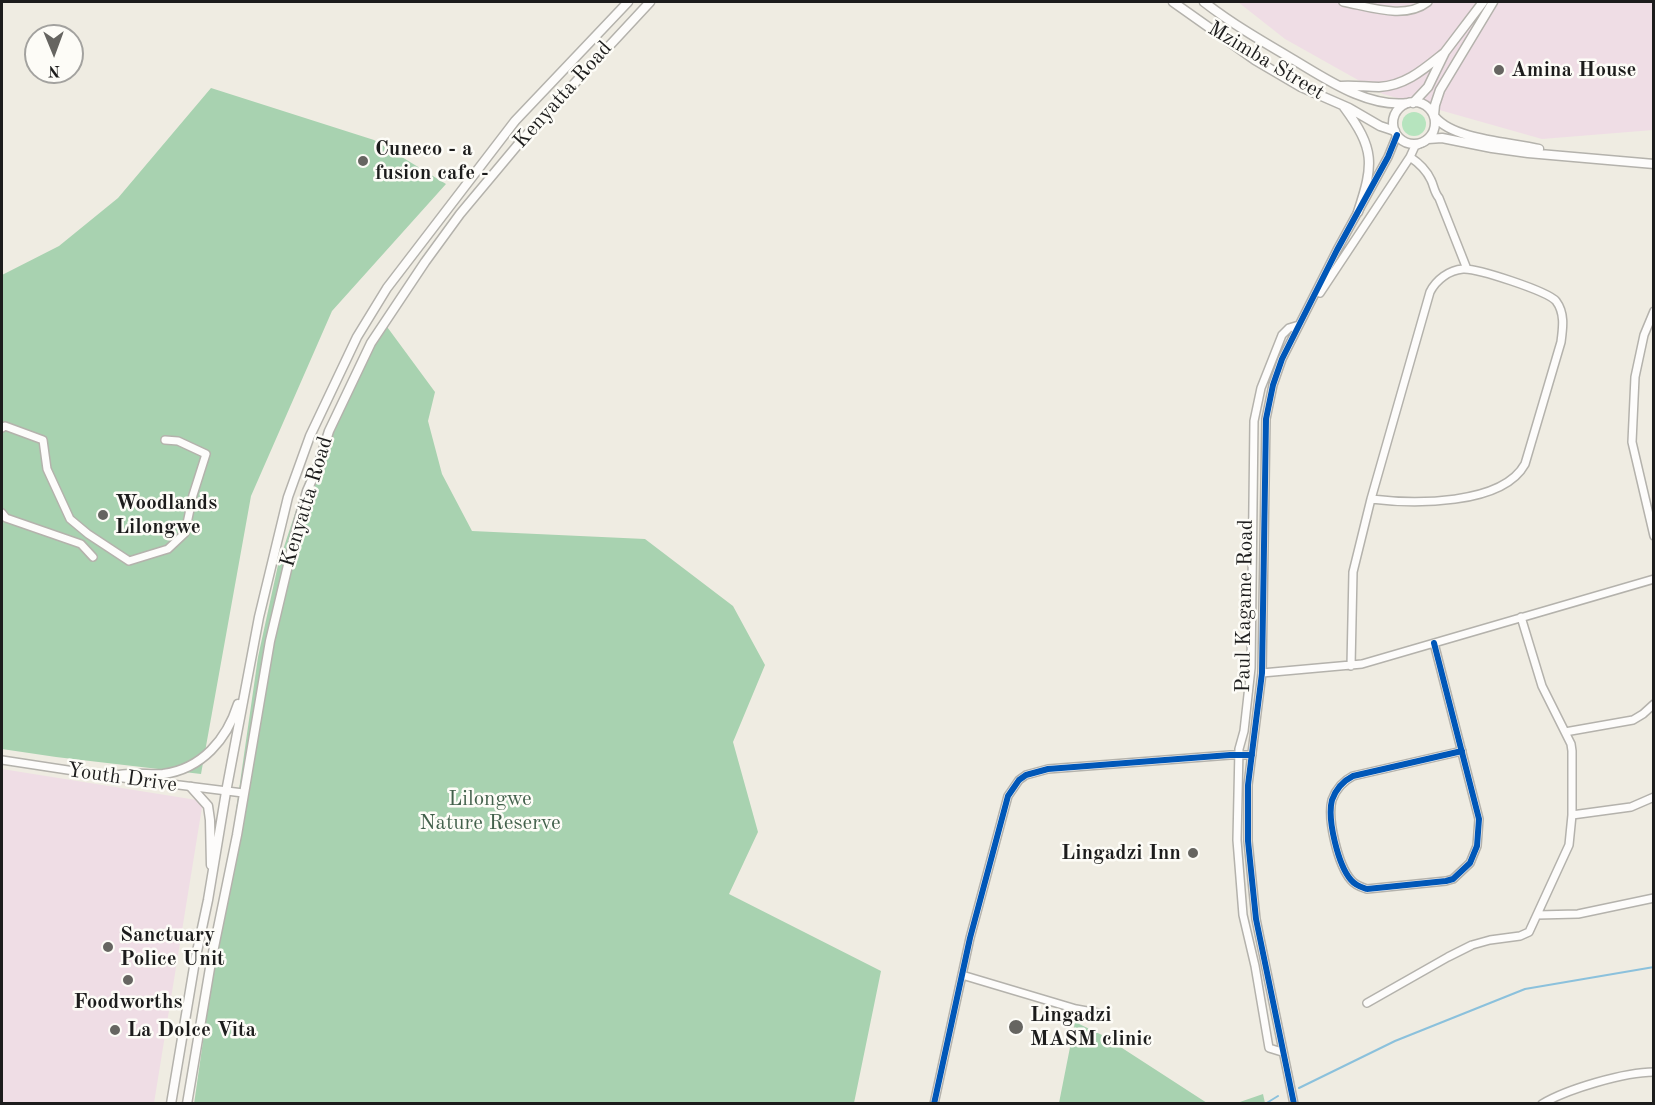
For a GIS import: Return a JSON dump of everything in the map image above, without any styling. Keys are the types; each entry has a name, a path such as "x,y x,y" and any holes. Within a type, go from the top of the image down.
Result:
{"main road":[{"name":"Kenyatta Road","path":"171,1104 247,676 288,496 310,436 357,337 387,288 515,121 628,2"},
{"name":"Kenyatta Road","path":"187,1104 270,641 304,501 329,431 371,343 436,247 486,181 650,2"},
{"name":"Mzimba Street","path":"1173,2 1255,60 1301,87 1343,105 1396,133"},
{"name":"Mzimba Street","path":"1204,2 1222,17 1338,86 1394,105 1411,103"},
{"path":"1411,103 1428,87 1445,52 1483,2"},
{"path":"1426,141 1435,129 1435,105 1440,90 1493,2"},
{"path":"1338,86 1394,85 1407,80 1445,52"},
{"path":"1560,154 1466,134 1449,128 1434,117 1427,107 1411,103 1403,105 1395,114 1393,125 1396,133 1410,144 1442,138 1492,148 1653,164"},
{"path":"1343,105 1357,124 1366,143 1370,159 1369,180 1358,212"},
{"path":"107,776 166,774 197,762 212,751 223,737 235,715 247,676"},
{"path":"191,787 208,806 213,875"}],"street":[{"path":"1343,2 1404,11 1420,8 1428,2"},
{"name":"Paul Kagame Road","path":"1307,312 1388,157 1396,133"},
{"name":"Paul Kagame Road","path":"1294,1104 1256,919 1247,814 1262,673 1266,419 1273,385 1282,359 1299,325 1415,146 1426,141"},
{"path":"1410,157 1421,164 1432,181 1434,192 1439,198 1467,269"},
{"path":"1351,666 1353,572 1371,499 1430,292 1442,278 1457,270 1467,269 1548,294 1554,299 1562,313 1561,342 1525,464 1516,477 1502,485 1449,501 1371,499"},
{"path":"1653,311 1644,335 1635,377 1632,442 1653,536"},
{"path":"1282,1052 1269,1048 1243,915 1237,840 1239,755 1251,668 1254,421 1261,388 1282,334 1289,328 1299,325"},
{"path":"2,428 6,426 42,440 46,469 70,519 129,561 168,549 184,532 206,454 178,441 165,440"},
{"path":"2,513 6,518 81,544 93,557"},
{"path":"1262,673 1351,666 1382,659 1653,579"},
{"path":"1367,1003 1472,945 1526,934 1533,925 1569,845 1572,815 1572,748 1542,687 1521,617"},
{"path":"1434,643 1462,751 1479,827 1477,846 1466,868 1446,881 1368,889 1356,885 1349,878 1341,861 1331,816 1332,801 1342,783 1353,776 1462,751"},
{"path":"1565,732 1633,720 1653,704"},
{"path":"934,1104 962,975 1008,796 1019,780 1048,769 1252,755"},
{"name":"Youth Drive","path":"2,760 243,793"},
{"path":"1572,815 1631,807 1653,797"},
{"path":"1537,915 1578,914 1653,898"},
{"path":"962,975 986,980 1059,1004 1098,1013"},
{"path":"1542,1104 1558,1096 1619,1076 1653,1072"}],"shaded area":[{"path":"1238,2 1653,2 1653,130 1542,139 1383,94 1285,39"},
{"path":"2,769 203,801 154,1103 2,1103"}],"green space":[{"path":"211,88 374,140 446,184 332,311 251,496 201,774 2,749 2,275 59,246 118,198"},
{"path":"1414,112 1419,113 1425,119 1425,129 1419,135 1414,136 1409,135 1403,129 1402,124 1403,119 1409,113"},
{"name":"Lilongwe Nature Reserve","path":"382,320 435,392 428,421 442,474 472,531 645,539 733,606 765,665 733,742 758,832 729,894 881,971 854,1103 194,1104 258,657 278,565 307,477"},
{"path":"1075,1022 1102,1035 1207,1103 1059,1103"},
{"path":"1263,1094 1265,1103 1237,1103"}],"waterway":[{"path":"1299,1088 1395,1041 1525,989 1654,967"},
{"path":"1265,1104 1278,1096"}],"cycle path":[{"path":"1294,1104 1256,919 1248,841 1248,785 1262,673 1266,419 1273,385 1282,359 1337,250 1388,157 1397,135"},
{"path":"1434,643 1479,819 1477,846 1470,863 1453,879 1367,889 1355,884 1342,864 1332,830 1332,800 1340,786 1353,776 1462,751"},
{"path":"934,1104 970,938 1008,796 1019,780 1026,775 1048,769 1252,755"}],"place":[{"name":"Amina House","path":"1499,70"},
{"name":"Cuneco - a fusion cafe -","path":"363,161"},
{"name":"Woodlands Lilongwe","path":"103,515"},
{"name":"Lingadzi Inn","path":"1193,853"},
{"name":"Sanctuary Police Unit","path":"108,947"},
{"name":"Foodworths","path":"128,980"},
{"name":"Lingadzi MASM clinic","path":"1016,1027"},
{"name":"La Dolce Vita","path":"115,1030"}]}
